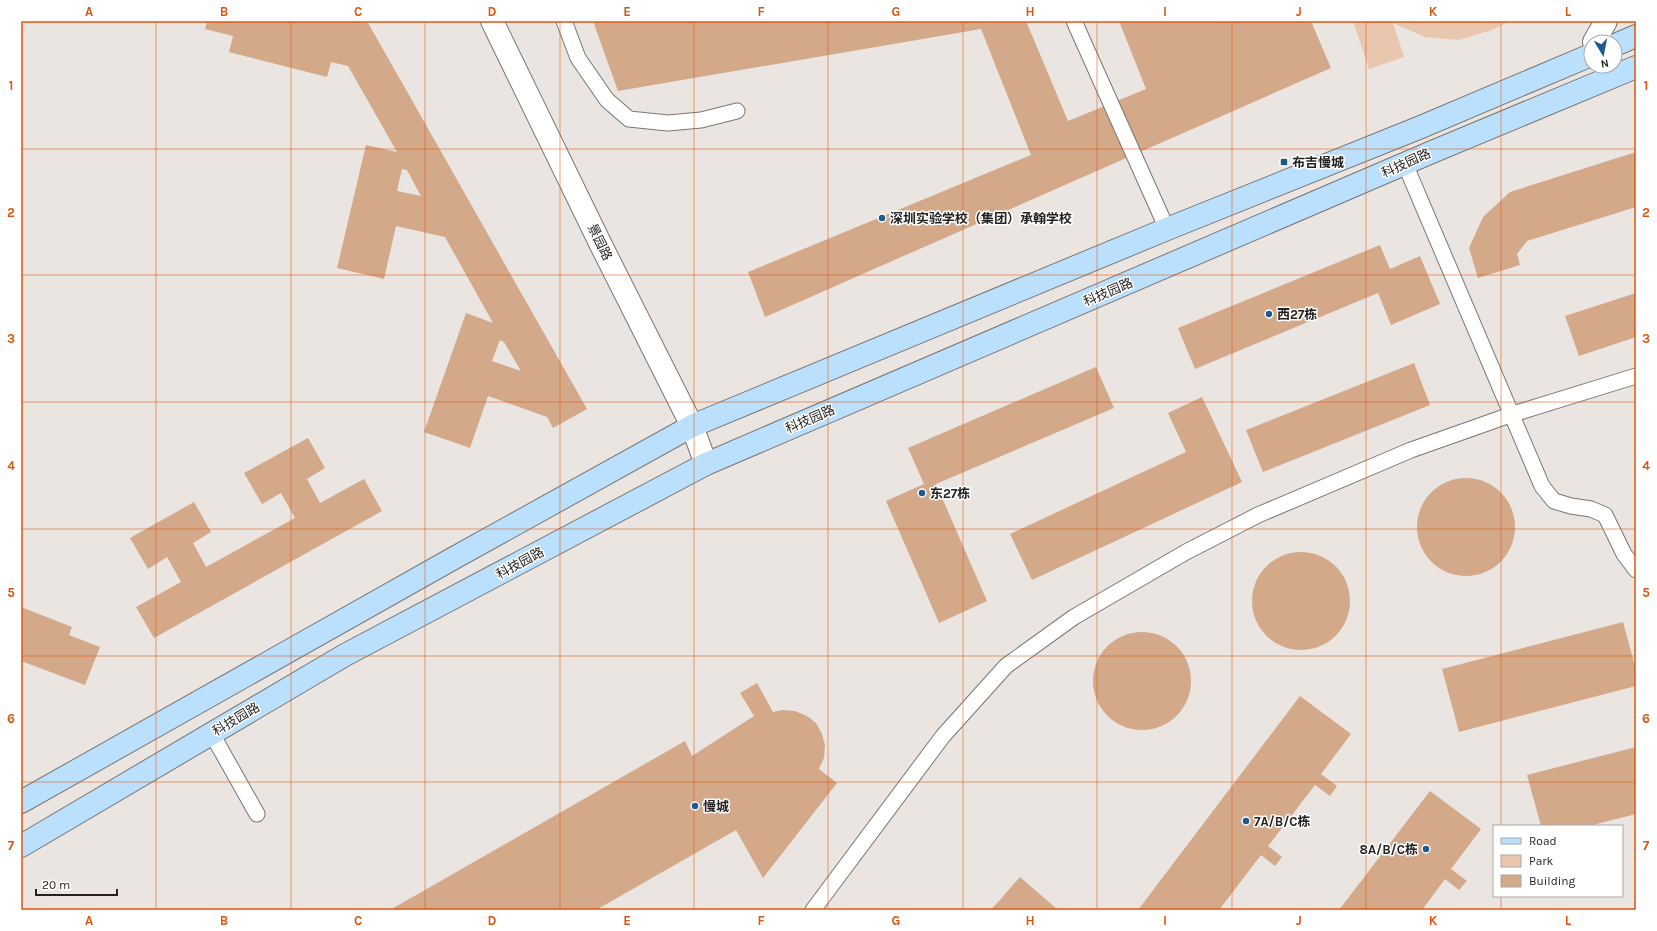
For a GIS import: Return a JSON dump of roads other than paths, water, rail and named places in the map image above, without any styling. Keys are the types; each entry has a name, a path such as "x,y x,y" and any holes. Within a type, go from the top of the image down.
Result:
{"main road":[{"path":"1623,42 1636,36"},
{"name":"科技园路","path":"21,802 692,426 1167,229 1420,127 1583,53"},
{"name":"科技园路","path":"21,846 345,655 706,464 1405,164 1636,67"}],"street":[{"name":"景园路","path":"492,21 692,426 706,464"},
{"path":"1599,34 1606,21"}],"lane":[{"path":"564,21 578,58 607,100 629,119 668,123 701,120 737,111"},
{"path":"1074,21 1167,229"},
{"path":"1405,164 1542,486 1554,501 1570,506 1591,509 1605,515 1624,554 1636,570"},
{"path":"813,910 943,736 1006,666 1074,617 1186,552 1258,515 1411,450 1512,414 1636,376"},
{"path":"212,734 257,814"}],"place":[{"name":"布吉慢城","path":"1284,162"},
{"name":"深圳实验学校（集团）承翰学校","path":"882,218"},
{"name":"西27栋","path":"1269,314"},
{"name":"东27栋","path":"922,493"},
{"name":"慢城","path":"695,806"},
{"name":"7A/B/C栋","path":"1246,821"},
{"name":"8A/B/C栋","path":"1426,849"}]}
